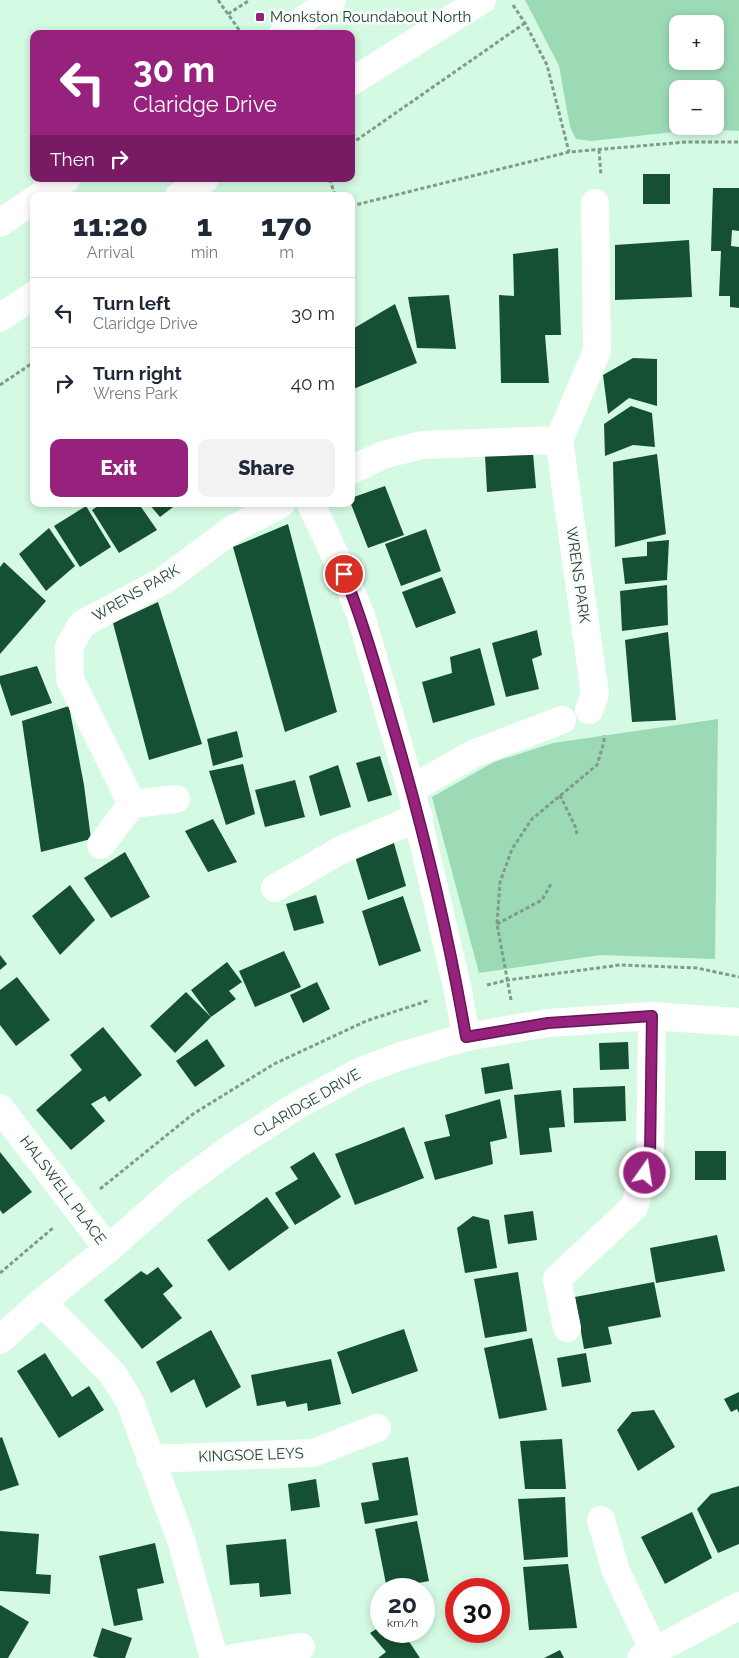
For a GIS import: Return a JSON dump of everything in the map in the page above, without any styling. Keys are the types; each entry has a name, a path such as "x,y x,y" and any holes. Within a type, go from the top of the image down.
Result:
{"main road":[{"path":"289,30 332,0"},
{"path":"355,79 482,0"},
{"path":"46,192 61,182"},
{"path":"185,192 200,182"},
{"path":"0,223 30,203"},
{"path":"355,468 383,455 422,445 559,440 597,351 595,203"},
{"path":"0,318 30,298"},
{"name":"WRENS PARK","path":"559,440 592,702"},
{"name":"WRENS PARK","path":"132,804 70,678 69,647 82,624 163,581 232,529 275,507"},
{"path":"312,507 344,574 361,616 419,817 458,991 466,1037"},
{"path":"411,789 475,753 562,720"},
{"path":"101,845 132,804 176,799"},
{"path":"275,888 339,850 419,817"},
{"path":"567,1328 557,1279 634,1207 650,1156 652,1016"},
{"name":"CLARIDGE DRIVE","path":"0,1340 42,1302 108,1249 176,1188 234,1146 298,1105 361,1071 401,1056 466,1037 548,1023 652,1016 739,1022"},
{"name":"HALSWELL PLACE","path":"0,1108 108,1249"},
{"path":"42,1302 112,1373 130,1402 181,1540 214,1658"},
{"name":"KINGSOE LEYS","path":"150,1459 313,1453 377,1428"},
{"path":"600,1520 616,1571 648,1654 739,1606"},
{"path":"233,1658 301,1647"}],"path":[{"path":"218,0 239,30"},
{"path":"228,14 250,0"},
{"path":"510,0 548,65 569,152"},
{"path":"355,141 525,24"},
{"path":"355,205 569,152 686,142 739,142"},
{"path":"0,385 30,365"},
{"path":"516,1028 497,924 500,882 512,848 532,819 597,765 604,742 605,714 592,702"},
{"path":"560,795 577,834"},
{"path":"497,924 542,900 551,884"}],"green space":[{"path":"525,0 739,0 739,131 724,130 724,80 669,80 669,132 591,141 576,139 570,127 559,66"},
{"path":"718,719 715,959 600,955 479,973 432,797 494,762 553,743"}],"building":[{"path":"643,174 670,174 670,204 643,204"},
{"path":"713,188 739,188 739,231 732,230 731,246 739,247 739,308 730,307 730,296 719,296 721,251 711,251"},
{"path":"689,240 692,297 615,300 615,245"},
{"path":"558,248 561,335 545,335 549,383 501,383 499,295 514,296 513,254"},
{"path":"449,295 456,349 417,348 408,297"},
{"path":"395,304 417,363 355,388 355,328"},
{"path":"633,358 657,359 657,406 629,398 608,414 603,375"},
{"path":"631,406 652,413 655,447 633,445 605,456 604,424"},
{"path":"533,453 536,488 487,492 485,455"},
{"path":"657,454 666,534 615,547 613,462"},
{"path":"385,486 404,535 368,548 352,507 355,507 355,497"},
{"path":"87,507 111,547 80,567 54,526"},
{"path":"96,507 141,507 157,530 119,553 92,510"},
{"path":"152,507 173,507 160,517"},
{"path":"288,524 337,712 285,732 233,547"},
{"path":"49,528 75,566 46,591 19,554"},
{"path":"426,529 441,571 401,586 385,544"},
{"path":"669,540 667,580 625,584 622,558 647,556 647,542"},
{"path":"4,562 46,601 0,654 0,567"},
{"path":"442,577 456,613 416,628 402,592"},
{"path":"667,585 668,625 622,631 620,591"},
{"path":"158,602 202,744 149,760 113,623"},
{"path":"537,630 542,655 532,659 539,689 506,697 492,643"},
{"path":"668,632 676,720 632,722 625,640"},
{"path":"480,648 495,705 433,723 422,682 452,673 450,657"},
{"path":"37,666 52,703 11,716 0,683 0,676"},
{"path":"69,706 84,785 91,839 41,852 22,721"},
{"path":"237,731 243,757 213,766 207,739"},
{"path":"380,756 392,795 368,802 356,763"},
{"path":"243,764 255,814 226,825 209,771"},
{"path":"338,765 351,807 320,816 309,776"},
{"path":"295,780 305,817 265,827 255,790"},
{"path":"213,819 237,862 208,872 185,831"},
{"path":"392,836 406,886 368,900 354,853"},
{"path":"125,852 150,897 111,918 84,878"},
{"path":"70,885 95,920 60,955 32,916"},
{"path":"316,895 324,923 294,931 286,904"},
{"path":"403,896 421,951 379,966 362,911"},
{"path":"284,951 301,987 255,1007 239,971"},
{"path":"0,955 7,964 0,970"},
{"path":"227,962 242,982 229,991 236,999 211,1017 191,990"},
{"path":"17,977 50,1020 16,1046 0,1025 0,990"},
{"path":"317,982 330,1009 303,1023 290,995"},
{"path":"186,992 211,1017 175,1053 150,1026"},
{"path":"103,1027 142,1075 109,1102 105,1096 91,1104 105,1121 71,1150 36,1110 82,1070 70,1055"},
{"path":"207,1039 225,1066 195,1087 176,1061"},
{"path":"628,1042 629,1069 600,1070 599,1043"},
{"path":"509,1063 513,1089 485,1094 481,1068"},
{"path":"625,1086 626,1121 574,1123 573,1088"},
{"path":"561,1090 565,1127 549,1128 552,1152 520,1155 514,1095"},
{"path":"500,1099 507,1138 490,1142 493,1164 435,1180 424,1142 450,1136 445,1115"},
{"path":"404,1127 424,1178 355,1205 335,1154"},
{"path":"695,1151 726,1151 726,1180 695,1180"},
{"path":"0,1152 32,1192 3,1214 0,1210"},
{"path":"314,1152 341,1197 295,1225 275,1193 298,1179 290,1167"},
{"path":"267,1197 289,1228 229,1271 207,1240"},
{"path":"533,1211 537,1240 508,1244 504,1215"},
{"path":"473,1216 489,1220 497,1268 465,1273 457,1228"},
{"path":"717,1235 725,1271 656,1283 650,1248"},
{"path":"158,1267 173,1286 163,1294 182,1318 142,1349 104,1300 141,1271 147,1275"},
{"path":"518,1272 527,1331 485,1338 474,1279"},
{"path":"654,1282 661,1317 608,1327 612,1344 584,1349 575,1297"},
{"path":"404,1329 418,1371 352,1394 337,1352"},
{"path":"211,1330 241,1387 206,1408 194,1379 171,1393 156,1362"},
{"path":"532,1338 547,1410 499,1419 484,1348"},
{"path":"45,1353 72,1397 89,1386 104,1410 59,1438 17,1371"},
{"path":"586,1353 591,1382 562,1387 557,1358"},
{"path":"331,1359 341,1404 308,1411 307,1403 287,1407 285,1401 257,1406 251,1375"},
{"path":"739,1392 739,1413 737,1409 731,1412 724,1399"},
{"path":"654,1410 675,1447 638,1471 617,1430 632,1412"},
{"path":"2,1437 19,1485 0,1491 0,1438"},
{"path":"562,1439 566,1489 525,1489 520,1441"},
{"path":"408,1457 418,1515 365,1524 361,1503 379,1500 372,1463"},
{"path":"316,1479 320,1507 291,1511 288,1484"},
{"path":"739,1486 739,1544 718,1553 697,1509 711,1494"},
{"path":"565,1497 568,1557 524,1560 518,1499"},
{"path":"692,1512 712,1558 665,1584 641,1537"},
{"path":"417,1521 428,1578 385,1578 375,1529"},
{"path":"0,1531 39,1534 36,1574 51,1575 50,1594 0,1591"},
{"path":"286,1539 291,1594 260,1597 259,1583 230,1585 226,1545"},
{"path":"155,1543 164,1583 137,1589 143,1620 114,1626 99,1556"},
{"path":"568,1564 577,1628 529,1630 523,1567"},
{"path":"0,1605 29,1622 8,1658 0,1658"},
{"path":"102,1628 132,1638 125,1658 99,1658 93,1656"},
{"path":"378,1643 410,1643 420,1658 378,1658 386,1652"},
{"path":"560,1650 564,1658 544,1658"}],"place":[{"name":"Monkston Roundabout North","path":"260,17"}],"route":[{"path":"344,574 361,616 419,817 458,991 466,1037 548,1023 652,1016 650,1156 645,1173"}]}
